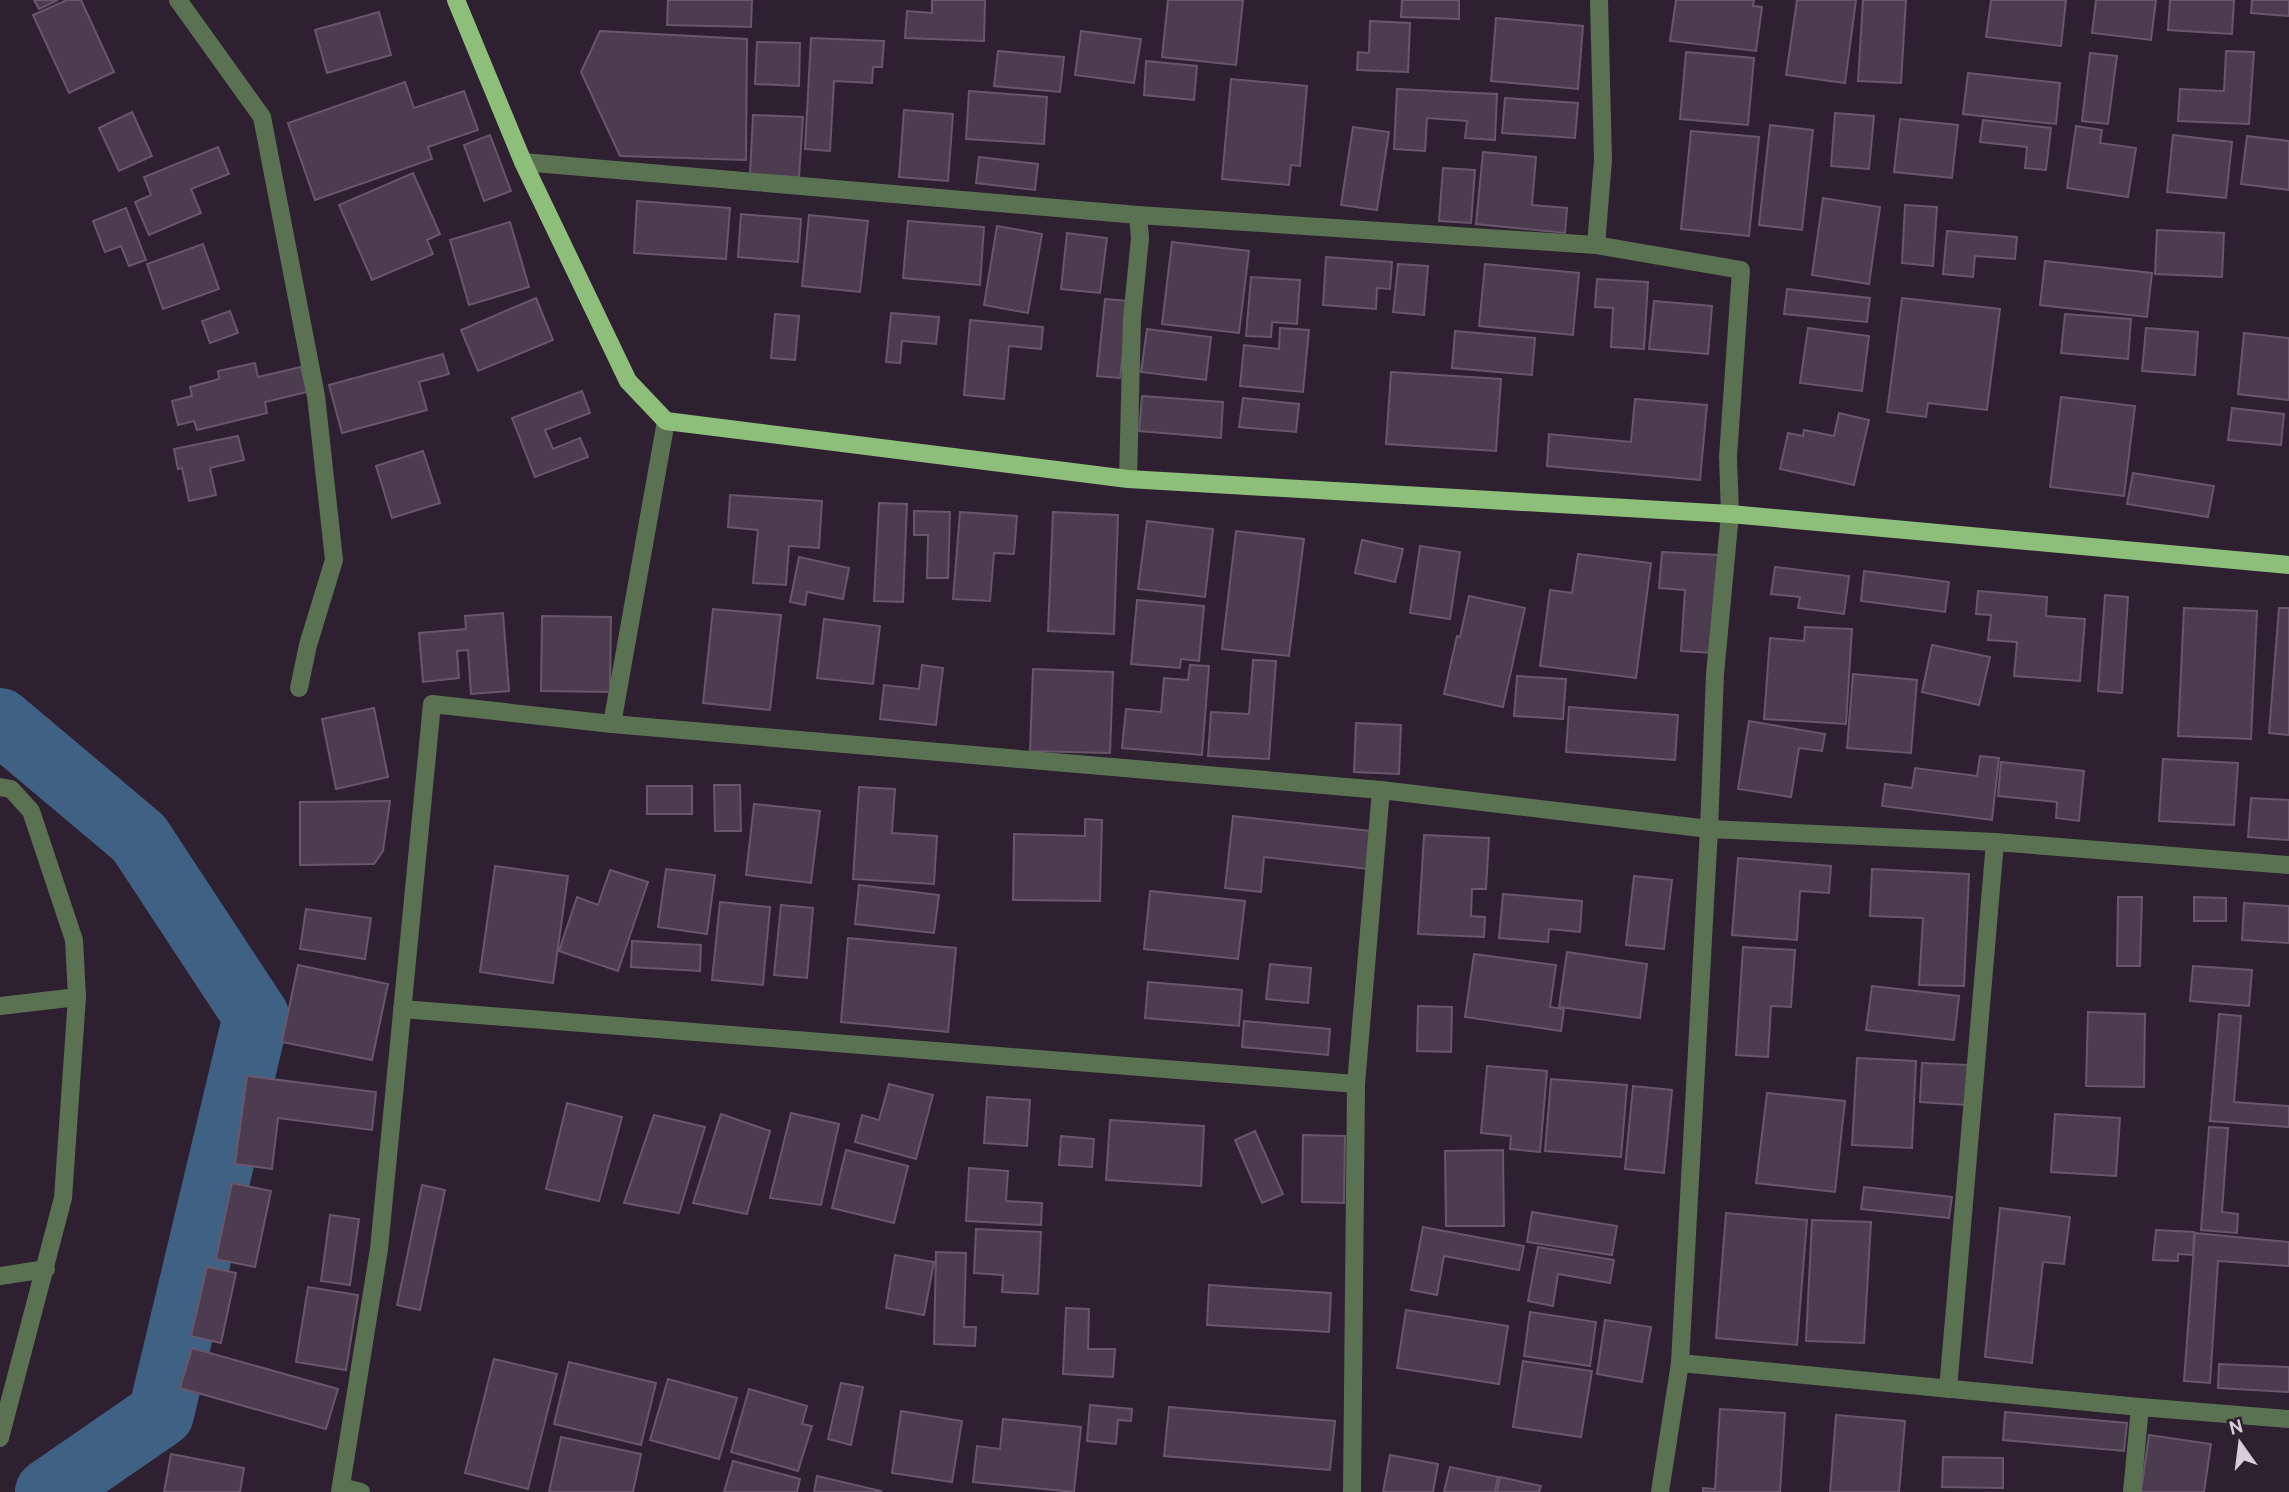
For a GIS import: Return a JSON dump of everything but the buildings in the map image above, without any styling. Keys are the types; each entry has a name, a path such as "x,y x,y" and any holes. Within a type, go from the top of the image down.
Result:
{"main road":[{"path":"456,0 523,162 628,381 666,421 1128,479 1730,514 2289,565"}],"street":[{"path":"178,0 262,117 316,396 334,560 308,645 299,688"},
{"path":"1596,245 1602,160 1599,0"},
{"path":"523,162 1138,215 1596,245 1741,270 1728,457 1730,514 1715,674 1679,1363 1660,1492"},
{"path":"1128,479 1132,318 1140,238 1138,215"},
{"path":"612,724 666,421"},
{"path":"361,1492 340,1490 379,1249 432,704 612,724 1381,790 1709,828 1995,842 2289,865"},
{"path":"0,788 11,789 31,811 74,940 77,998 64,1198 0,1438"},
{"path":"1352,1492 1356,1084 1381,790"},
{"path":"1948,1389 1995,842"},
{"path":"0,1006 77,998"},
{"path":"402,1009 1356,1084"},
{"path":"0,1276 46,1269"},
{"path":"1679,1363 2289,1419"},
{"path":"2132,1492 2140,1407"}],"waterway":[{"path":"0,721 139,838 256,1016 161,1414 48,1492"}]}
